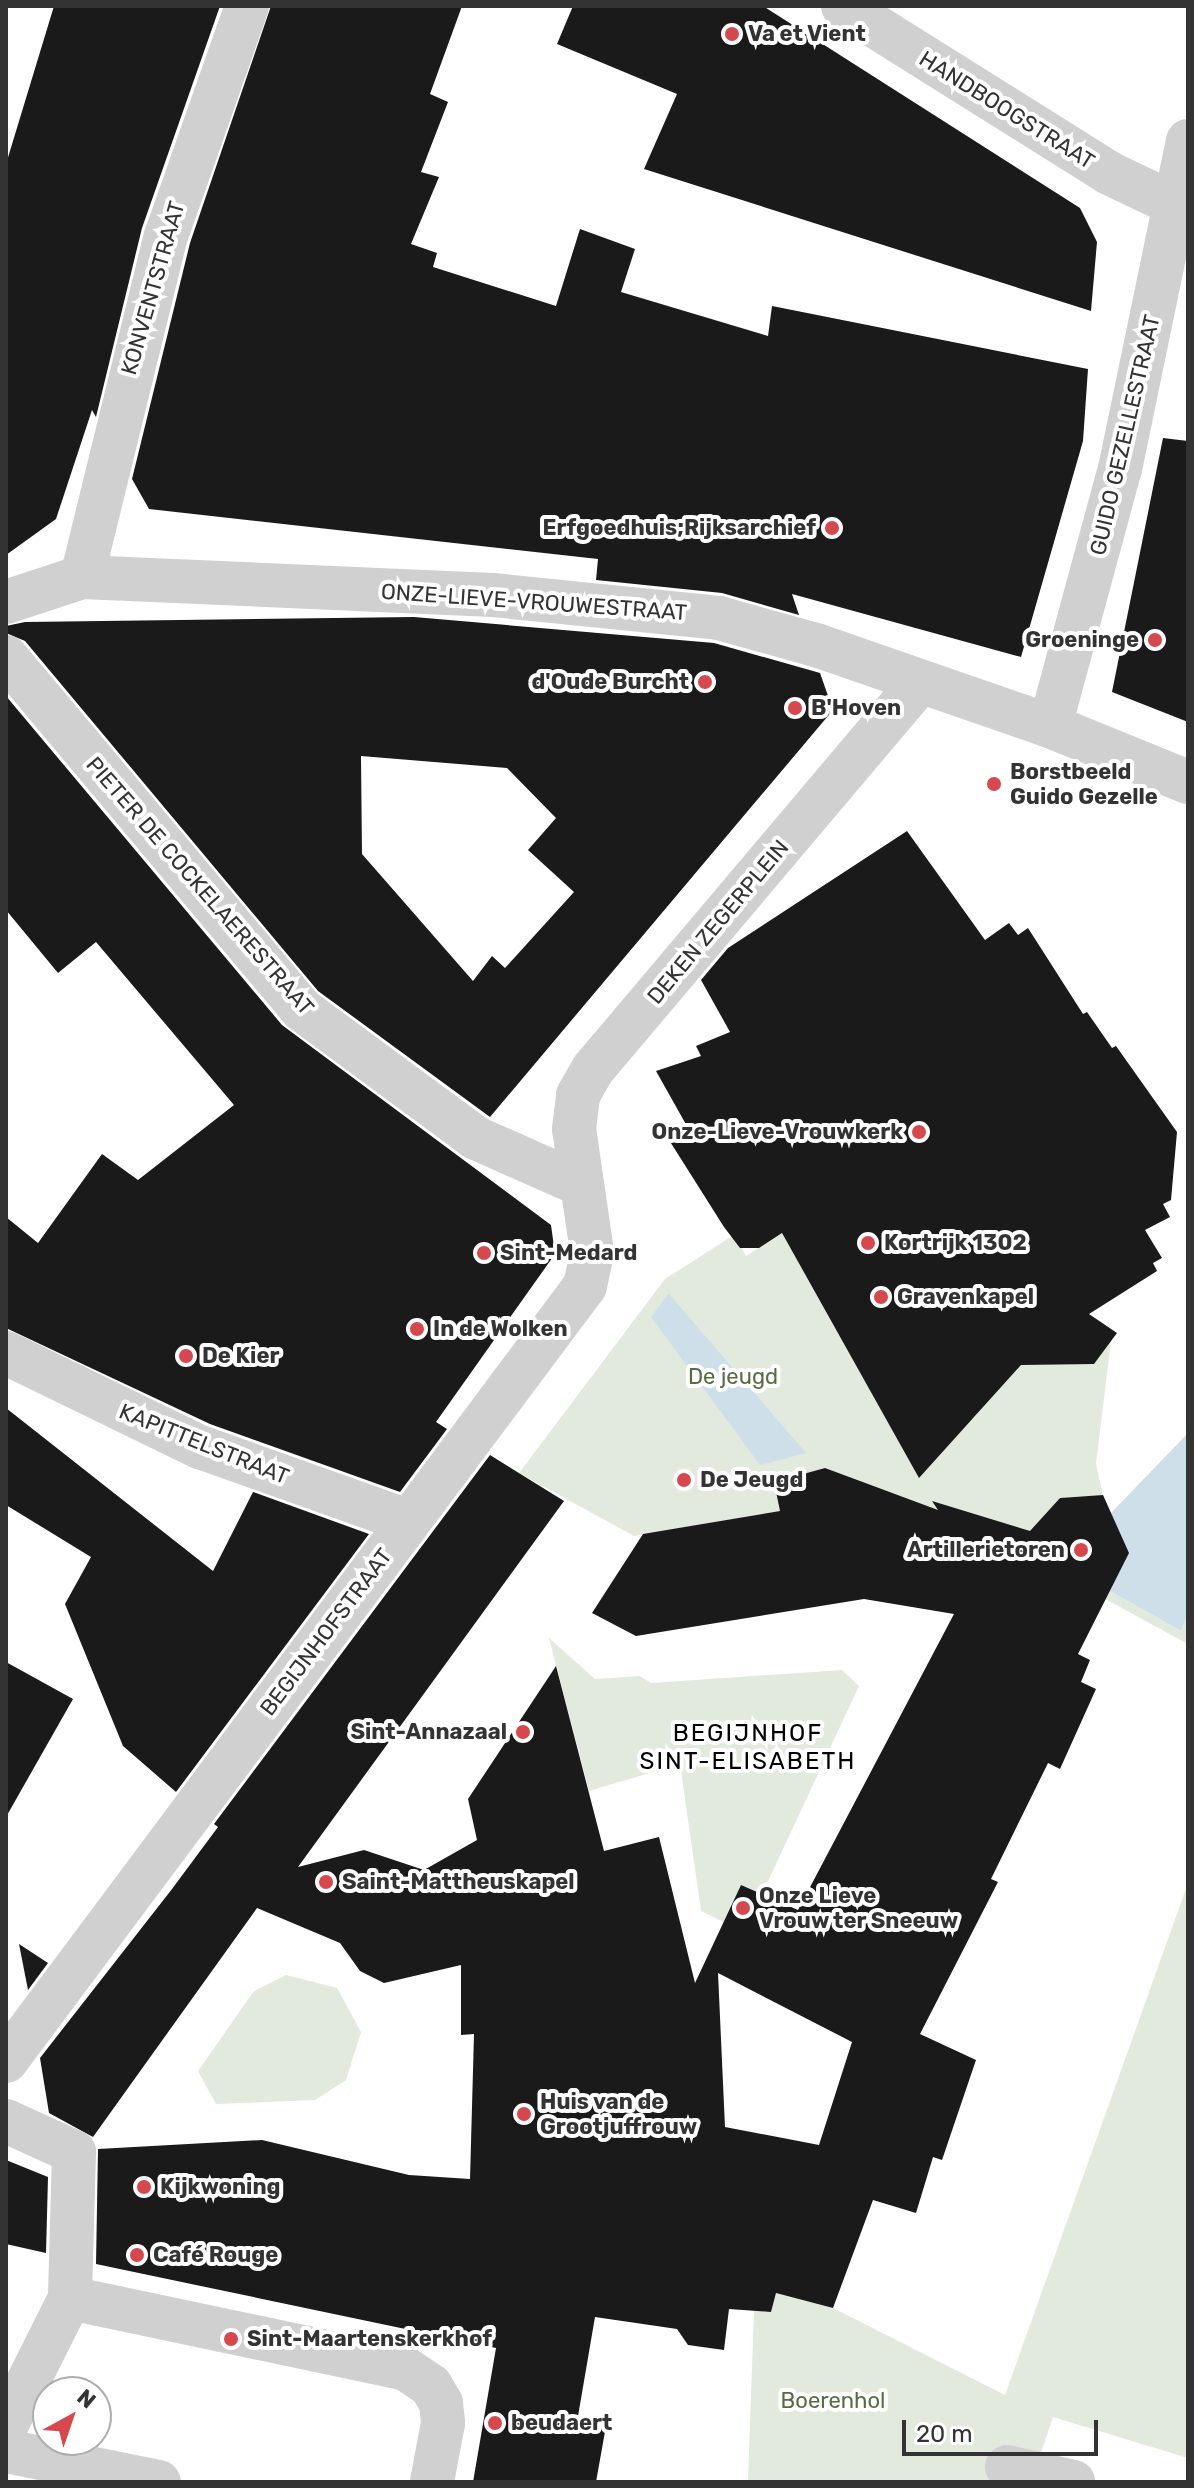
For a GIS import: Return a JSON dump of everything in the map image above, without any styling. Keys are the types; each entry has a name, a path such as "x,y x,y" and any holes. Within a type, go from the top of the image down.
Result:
{"street":[{"name":"KONVENTSTRAAT","path":"82,577 166,236 247,6"},
{"name":"HANDBOOGSTRAAT","path":"843,6 1096,166 1176,205"},
{"name":"GUIDO GEZELLESTRAAT","path":"1050,726 1120,469 1188,141"},
{"name":"ONZE-LIEVE-VROUWESTRAAT","path":"12,586 82,577 607,603 719,618 1050,726 1188,782"},
{"name":"PIETER DE COCKELAERESTRAAT","path":"6,657 301,1009 476,1138 582,1185"},
{"name":"DEKEN ZEGERPLEIN","path":"582,1185 575,1111 593,1069 920,682"},
{"name":"BEGIJNHOFSTRAAT","path":"6,2061 585,1286 592,1264 582,1185"},
{"name":"KAPITTELSTRAAT","path":"6,1353 200,1447 408,1521"},
{"path":"6,2121 74,2152 70,2298 6,2426"},
{"path":"70,2298 406,2369 431,2386 441,2403 443,2423 432,2482"},
{"path":"6,2451 159,2482"},
{"path":"1007,2467 1073,2482"}],"green space":[{"name":"De jeugd","path":"782,1233 885,1417 974,1418 985,1404 982,1364 1111,1341 1096,1464 1103,1495 1060,1498 1033,1532 1001,1537 825,1468 774,1482 780,1511 634,1536 519,1473 665,1279 734,1235 746,1256"},
{"path":"1110,1591 1181,1631 1188,1614 1188,1644 1096,1594"},
{"path":"549,1638 595,1679 640,1676 651,1683 842,1670 859,1686 762,1894 741,1885 724,1922 701,1911 680,1764 589,1791"},
{"name":"Boerenhol","path":"1188,1883 1188,2458 1053,2417 1031,2482 748,2482 754,2311 771,2312 776,2293 833,2308 1005,2395"},
{"path":"286,1975 337,1988 361,2032 346,2080 315,2100 216,2104 198,2071 254,1991"}],"shaded area":[{"path":"668,1294 806,1453 760,1465 651,1317"},
{"path":"1188,1433 1188,1614 1181,1631 1110,1591 1111,1513"}],"building":[{"path":"54,6 220,6 142,228 96,417 92,410 56,519 6,555 6,164"},
{"path":"271,6 462,6 430,94 448,102 421,172 439,177 411,244 437,253 433,267 556,306 580,229 635,249 621,292 768,336 772,306 1088,369 1083,441 1021,657 792,594 799,615 722,593 596,580 598,559 149,509 132,479 190,243"},
{"path":"573,6 763,6 1080,208 1097,242 1091,311 644,169 677,94 557,44"},
{"name":"Groeninge","path":"1163,438 1188,441 1188,722 1112,692"},
{"path":"414,617 714,643 820,673 833,710 490,1117 318,991 25,641 6,633 6,626 25,622","holes":["361,756 507,768 556,818 528,850 574,892 505,968 492,956 473,981 362,854"]},
{"path":"6,696 282,1025 551,1225 555,1254 436,1422 447,1429 400,1492 210,1424 6,1328 6,1217 38,1243 102,1154 138,1180 234,1105 96,942 58,973 6,910"},
{"name":"Onze-Lieve-Vrouwkerk","path":"907,831 985,940 1009,923 1018,935 1028,928 1083,1014 1087,1012 1112,1048 1116,1046 1177,1132 1171,1200 1163,1204 1170,1217 1145,1230 1162,1258 1153,1263 1157,1271 1089,1314 1117,1333 1094,1364 1021,1365 919,1478 782,1233 759,1248 740,1248 724,1227 669,1140 688,1128 656,1071 701,1056 696,1046 730,1032 701,980 728,948"},
{"path":"6,1408 213,1571 253,1492 369,1534 176,1792 123,1746 65,1604 91,1557 6,1505"},
{"path":"490,1455 564,1501 298,1867 364,1850 424,1870 477,1840 468,1799 556,1666 604,1851 659,1837 695,1983 741,1885 798,1910 954,1614 864,1599 636,1636 592,1613 643,1534 780,1511 774,1482 825,1468 938,1510 932,1501 1030,1531 1060,1498 1103,1495 1129,1553 1078,1654 1090,1660 1081,1682 1096,1689 1060,1769 1048,1763 991,1879 998,1882 920,2034 976,2060 942,2160 933,2157 916,2213 873,2200 833,2308 776,2293 771,2312 729,2309 724,2350 688,2345 677,2329 595,2317 577,2422 606,2426 596,2482 473,2482 496,2348 96,2264 98,2149 262,2140 409,2175 470,2179 474,2034 461,2035 461,1965 384,1983 360,1971 340,1943 257,1908 93,2137 49,2113 40,2058 172,1889 218,1827 214,1824","holes":["718,1973 852,2042 819,2145 725,2127"]},
{"path":"6,1662 73,1699 6,1817"},
{"path":"19,1944 48,1963 28,1990"},
{"path":"6,2160 48,2177 46,2253 6,2244"}],"place":[{"name":"Va et Vient","path":"732,34"},
{"name":"Erfgoedhuis;Rijksarchief","path":"832,528"},
{"name":"Groeninge","path":"1155,640"},
{"name":"d'Oude Burcht","path":"705,682"},
{"name":"B'Hoven","path":"795,708"},
{"name":"Borstbeeld Guido Gezelle","path":"994,784"},
{"name":"Onze-Lieve-Vrouwkerk","path":"919,1132"},
{"name":"Kortrijk 1302","path":"868,1243"},
{"name":"Sint-Medard","path":"484,1253"},
{"name":"Gravenkapel","path":"881,1297"},
{"name":"In de Wolken","path":"417,1329"},
{"name":"De Kier","path":"186,1356"},
{"name":"De Jeugd","path":"684,1480"},
{"name":"Artillerietoren","path":"1081,1550"},
{"name":"Sint-Annazaal","path":"523,1732"},
{"name":"Saint-Mattheuskapel","path":"326,1882"},
{"name":"Onze Lieve Vrouw ter Sneeuw","path":"743,1908"},
{"name":"Huis van de Grootjuffrouw","path":"524,2114"},
{"name":"Kijkwoning","path":"144,2187"},
{"name":"Café Rouge","path":"137,2255"},
{"name":"Sint-Maartenskerkhof","path":"231,2339"},
{"name":"beudaert","path":"495,2423"}],"district":[{"name":"BEGIJNHOF SINT-ELISABETH","path":"748,1748"}]}
